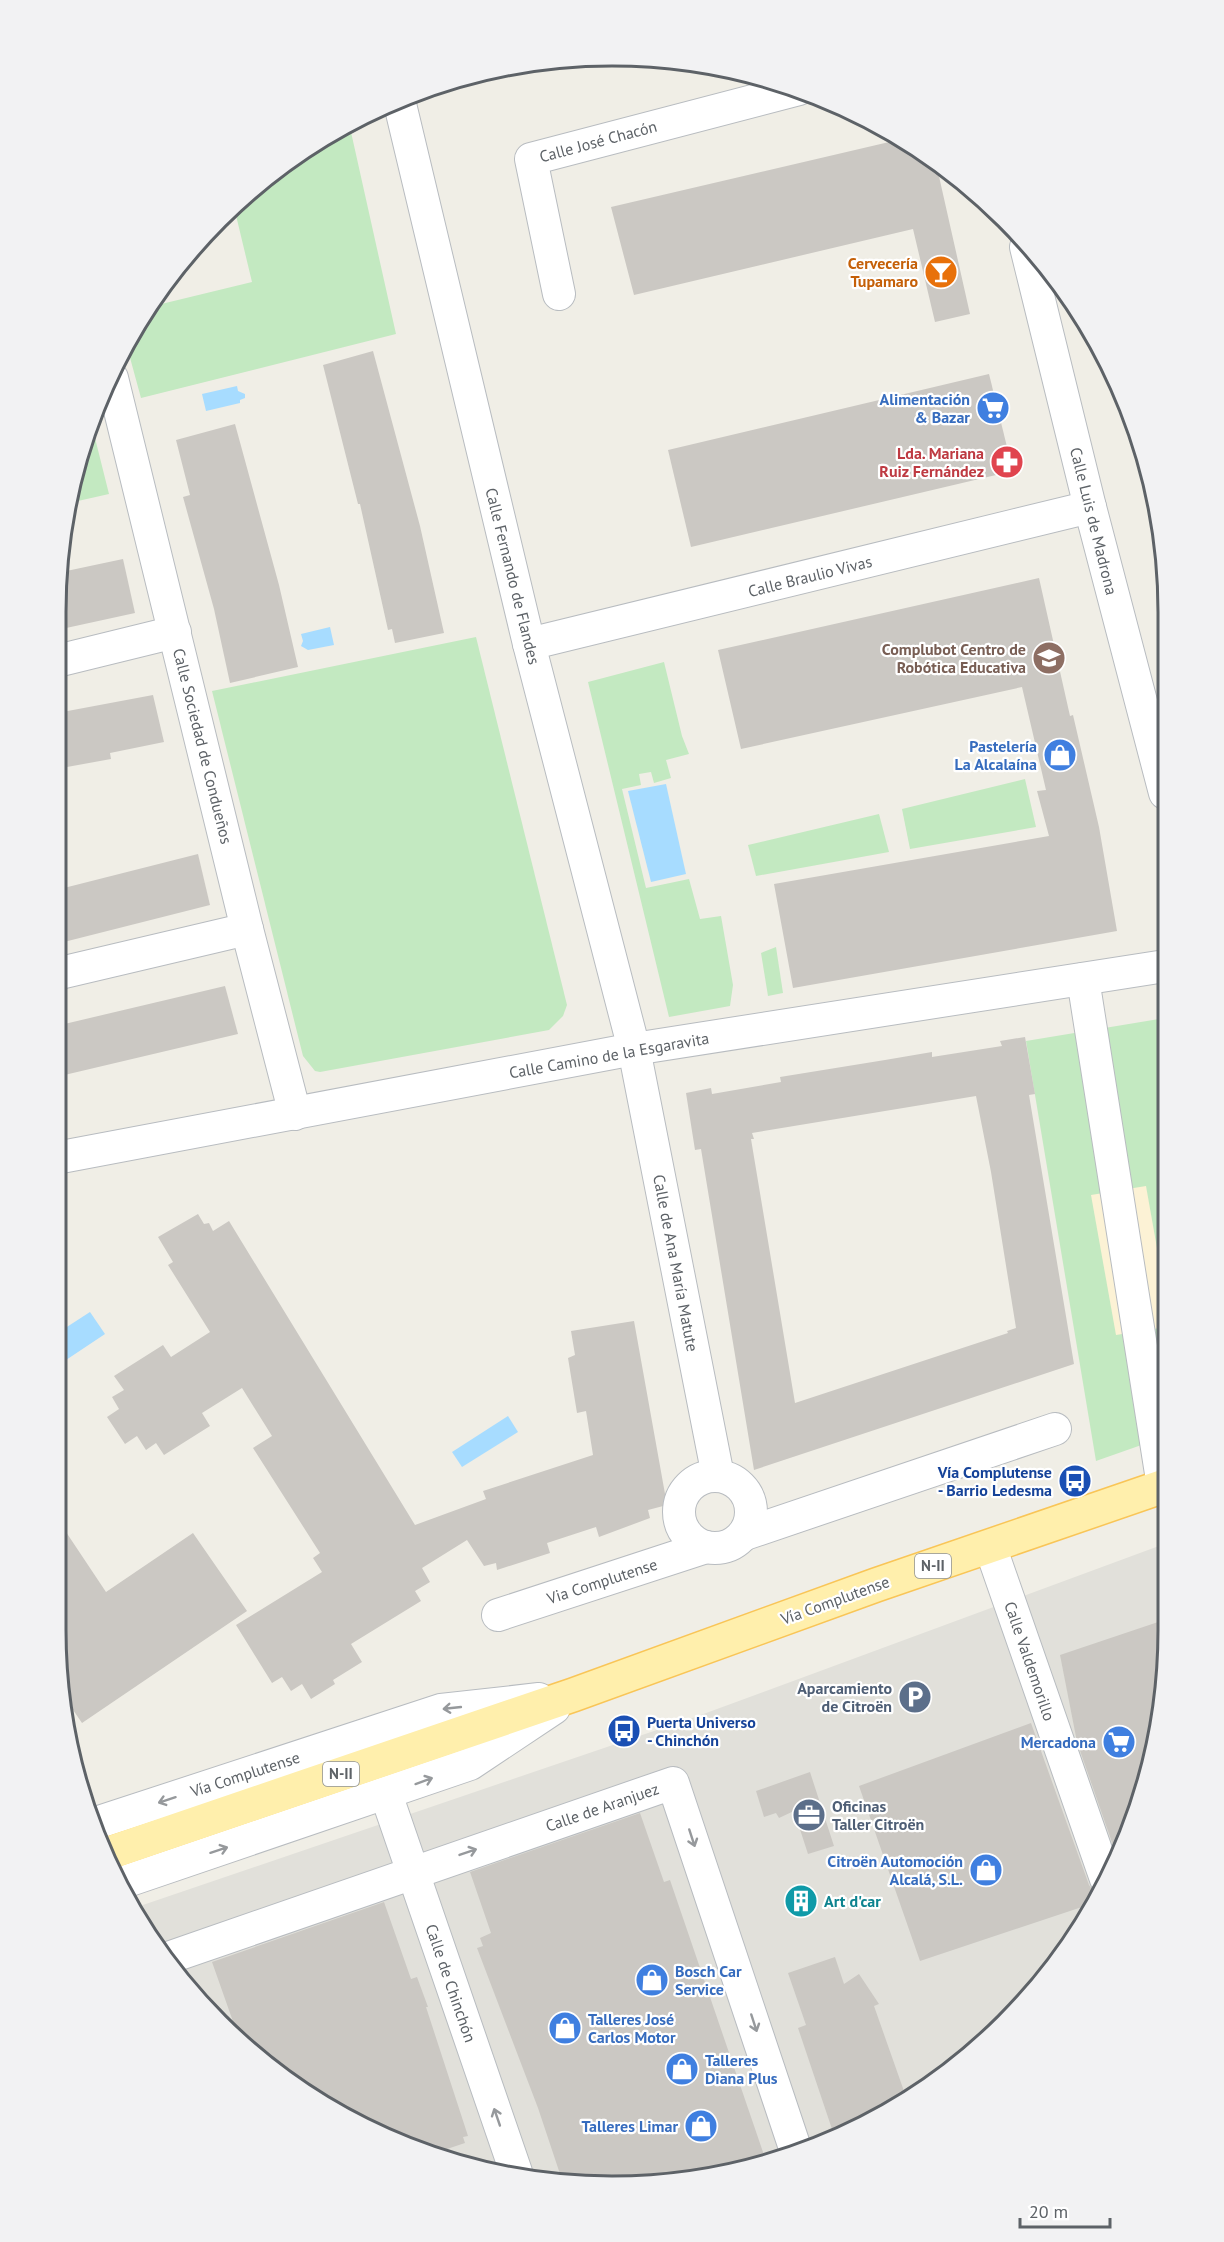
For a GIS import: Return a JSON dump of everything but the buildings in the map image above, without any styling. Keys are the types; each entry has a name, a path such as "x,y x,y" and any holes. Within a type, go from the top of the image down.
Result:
{"main road":[{"name":"Vía Complutense","path":"113,1851 573,1695 1158,1488"}],"street":[{"name":"Calle José Chacón","path":"559,294 531,159 782,93"},
{"name":"Calle Fernando de Flandes","path":"401,109 529,644 634,1049"},
{"name":"Calle Luis de Madrona","path":"1029,260 1090,507 1158,766"},
{"name":"Calle Sociedad de Condueños","path":"114,390 295,1114"},
{"name":"Calle Braulio Vivas","path":"529,644 1090,507"},
{"path":"66,659 175,632"},
{"path":"66,972 247,928"},
{"name":"Calle Camino de la Esgaravita","path":"66,1156 634,1049 1158,967"},
{"path":"1083,979 1158,1443"},
{"name":"Calle de Ana María Matute","path":"634,1049 718,1476"},
{"path":"745,1534 1055,1428"},
{"path":"718,1476 738,1484 746,1492 752,1513 745,1534 728,1546 717,1548 705,1547 695,1542 681,1524 679,1512 686,1490 695,1482 706,1477 718,1476"},
{"name":"Calle Valdemorillo","path":"990,1546 1103,1869"},
{"name":"Via Complutense","path":"498,1615 705,1547"},
{"name":"Vía Complutense","path":"127,1881 470,1764 573,1695"},
{"name":"Vía Complutense","path":"101,1821 441,1710 573,1695"},
{"name":"Calle de Aranjuez","path":"174,1956 413,1871 673,1783 794,2145"},
{"name":"Calle de Chinchón","path":"386,1794 514,2167"}],"shaded area":[{"path":"1158,1546 1157,1666 1148,1737 1129,1806 1102,1871 1085,1903 1066,1933 1023,1990 972,2041 915,2084 885,2103 853,2120 788,2147 719,2166 648,2175 612,2176 576,2175 505,2166 436,2147 371,2120 339,2103 309,2084 252,2041 201,1990 158,1933 141,1906 698,1716"}],"green space":[{"path":"351,133 396,334 141,398 130,357 162,304 252,282 236,216 280,179"},
{"path":"95,437 109,494 77,501"},
{"path":"476,637 567,1005 563,1016 549,1030 320,1072 315,1071 303,1056 212,691"},
{"path":"664,662 682,736 689,754 666,760 671,778 654,783 651,772 639,774 641,785 622,789 646,888 689,879 700,919 721,916 733,985 730,1006 669,1017 588,682"},
{"path":"1025,779 1036,827 910,849 902,809"},
{"path":"879,814 889,852 756,876 748,845"},
{"path":"776,947 783,993 768,996 761,953"},
{"path":"1158,1019 1158,1439 1096,1461 1026,1041"}],"sand":[{"path":"1146,1186 1158,1254 1158,1328 1116,1335 1091,1195"}],"water":[{"path":"237,386 238,391 245,394 245,398 240,400 240,403 206,411 202,394"},
{"path":"330,627 334,645 308,650 301,646 303,641 301,634"},
{"path":"666,784 686,874 651,882 628,791"},
{"path":"90,1312 105,1334 66,1360 66,1328"},
{"path":"508,1416 518,1432 462,1467 452,1452"}],"place":[{"name":"Cervecería Tupamaro","path":"941,272"},
{"name":"Alimentación & Bazar","path":"993,408"},
{"name":"Lda. Mariana Ruiz Fernández","path":"1007,462"},
{"name":"Complubot Centro de Robótica Educativa","path":"1049,658"},
{"name":"Pastelería La Alcalaína","path":"1060,755"},
{"name":"Vía Complutense - Barrio Ledesma","path":"1075,1481"},
{"name":"Aparcamiento de Citroën","path":"915,1697"},
{"name":"Puerta Universo - Chinchón","path":"624,1731"},
{"name":"Mercadona","path":"1119,1742"},
{"name":"Oficinas Taller Citroën","path":"809,1815"},
{"name":"Citroën Automoción Alcalá, S.L.","path":"986,1870"},
{"name":"Art d'car","path":"801,1901"},
{"name":"Bosch Car Service","path":"652,1980"},
{"name":"Talleres José Carlos Motor","path":"565,2028"},
{"name":"Talleres Diana Plus","path":"682,2069"},
{"name":"Talleres Limar","path":"701,2126"}]}
